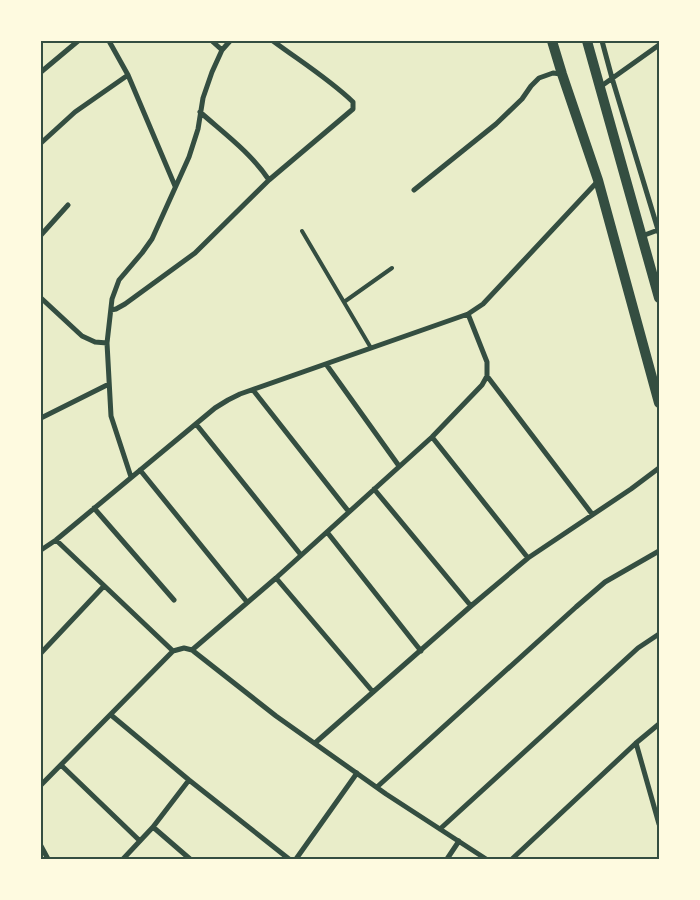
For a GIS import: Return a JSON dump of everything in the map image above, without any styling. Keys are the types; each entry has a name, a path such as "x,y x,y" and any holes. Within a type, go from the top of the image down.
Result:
{"main road":[{"path":"552,41 598,180 659,404"},
{"path":"587,41 659,297"}],"street":[{"path":"41,72 78,41"},
{"path":"109,41 128,75 176,186"},
{"path":"212,41 222,50"},
{"path":"132,477 111,416 107,343 112,299 119,280 152,240 189,157 198,130 202,98 212,72 222,50 230,41"},
{"path":"110,310 124,304 194,253 269,180 353,109 353,102 347,96 273,41"},
{"path":"602,41 658,231 642,236"},
{"path":"600,87 659,45"},
{"path":"414,190 496,124 522,99 539,78 553,72 562,74"},
{"path":"41,143 75,112 128,75"},
{"path":"200,112 251,157 260,166 269,180"},
{"path":"41,550 56,540 215,408 228,400 468,314 483,304 598,180"},
{"path":"41,235 68,205"},
{"path":"41,298 82,336 95,342 107,343"},
{"path":"192,650 276,578 432,437 482,385 487,376 487,362 468,314"},
{"path":"326,364 399,466"},
{"path":"487,376 592,514"},
{"path":"41,418 110,384"},
{"path":"253,390 349,512"},
{"path":"196,424 301,555"},
{"path":"432,437 528,558"},
{"path":"315,744 528,558 659,468"},
{"path":"140,470 248,602"},
{"path":"374,489 471,606"},
{"path":"94,508 174,600"},
{"path":"326,532 420,651"},
{"path":"56,540 173,650"},
{"path":"377,787 605,582 659,551"},
{"path":"276,578 373,692"},
{"path":"41,653 104,586"},
{"path":"440,829 638,648 659,634"},
{"path":"41,785 173,650 184,648 192,650 315,744 486,859"},
{"path":"111,714 189,780 289,859"},
{"path":"512,859 636,743 659,724"},
{"path":"636,743 659,824"},
{"path":"61,765 140,841"},
{"path":"296,859 357,773"},
{"path":"123,859 153,827 189,780"},
{"path":"153,827 190,859"},
{"path":"447,859 459,841"},
{"path":"41,846 48,859"}],"lane":[{"path":"302,231 371,348"},
{"path":"344,302 392,268"}]}
